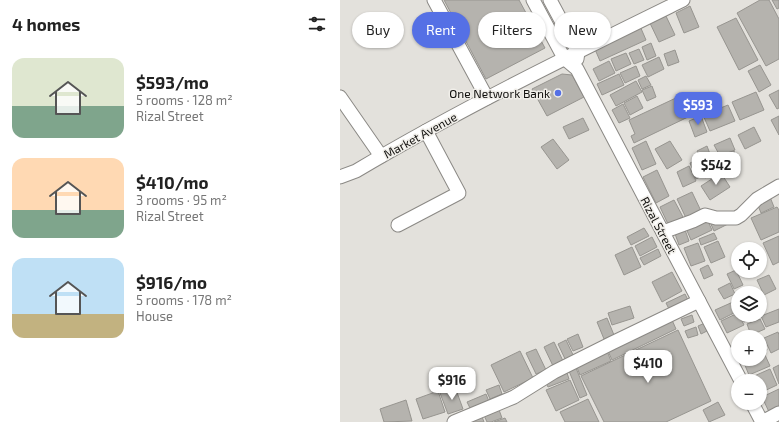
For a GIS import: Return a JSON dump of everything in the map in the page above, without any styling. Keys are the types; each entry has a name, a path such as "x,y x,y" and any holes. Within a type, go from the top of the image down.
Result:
{"street":[{"path":"434,0 486,98"},
{"name":"Rizal Street","path":"533,0 564,58 577,69 737,374"},
{"path":"550,0 578,52 577,69"},
{"name":"Market Avenue","path":"340,177 356,171 486,98 683,0"},
{"path":"340,97 382,156"},
{"path":"398,225 459,193 426,131"},
{"path":"663,232 705,215 716,218 736,218 757,199 779,186"},
{"path":"454,422 514,397 554,372 699,301"},
{"path":"756,410 762,422 779,413"}],"building":[{"path":"444,0 519,0 526,12 478,12 478,48 545,48 486,79 470,48 470,12 450,12"},
{"path":"760,0 769,0 779,19 779,59 766,66 737,13"},
{"path":"772,0 779,0 779,8 777,9"},
{"path":"690,6 699,27 684,33 676,13"},
{"path":"665,14 675,35 659,42 649,21"},
{"path":"736,18 758,60 739,70 717,27"},
{"path":"640,26 646,40 600,61 594,48 611,48 611,39"},
{"path":"651,43 656,56 647,60 642,47"},
{"path":"639,49 644,60 634,64 629,53"},
{"path":"675,50 679,62 668,66 664,54"},
{"path":"626,53 631,64 616,71 611,59"},
{"path":"659,57 664,69 648,77 642,65"},
{"path":"609,61 615,73 599,81 593,69"},
{"path":"760,65 771,85 759,92 748,71"},
{"path":"636,66 640,76 625,83 620,73"},
{"name":"One Network Bank","path":"562,74 572,75 584,97 547,116 532,89"},
{"path":"619,74 624,85 602,95 597,84"},
{"path":"646,76 651,85 642,89 638,80"},
{"path":"636,81 642,92 616,106 610,95"},
{"path":"652,86 656,97 647,101 642,90"},
{"path":"779,90 779,108 777,109 769,95"},
{"path":"756,92 764,110 740,120 732,102"},
{"path":"637,96 643,108 630,115 624,103"},
{"path":"678,97 688,117 634,143 631,136 635,134 629,120"},
{"path":"623,104 630,118 619,123 612,110"},
{"path":"728,105 735,121 710,131 703,115"},
{"path":"701,116 707,132 695,137 689,121"},
{"path":"779,116 779,135 771,120"},
{"path":"583,118 589,130 569,139 563,127"},
{"path":"754,127 761,141 745,149 738,135"},
{"path":"730,138 735,150 720,156 714,145"},
{"path":"553,139 569,160 557,169 541,147"},
{"path":"646,141 656,164 642,170 632,148"},
{"path":"670,141 682,160 667,169 655,149"},
{"path":"707,146 710,154 700,159 697,151"},
{"path":"734,151 738,160 725,166 720,158"},
{"path":"717,154 720,163 709,167 706,158"},
{"path":"702,158 704,163 692,168 690,163"},
{"path":"706,163 711,174 705,178 699,166"},
{"path":"722,163 726,171 714,176 710,169"},
{"path":"689,166 696,181 683,187 677,172"},
{"path":"698,167 702,176 696,179 692,170"},
{"path":"657,170 669,196 656,203 643,177"},
{"path":"721,173 730,187 710,200 701,186"},
{"path":"692,192 701,211 686,218 677,199"},
{"path":"770,197 774,207 761,213 757,203"},
{"path":"674,200 683,217 668,224 660,207"},
{"path":"777,207 779,210 779,232 761,240 751,218"},
{"path":"706,217 712,230 691,240 685,226"},
{"path":"709,220 728,224 714,231"},
{"path":"684,227 689,241 679,245 674,231"},
{"path":"644,228 649,236 631,245 627,237"},
{"path":"714,233 717,239 701,245 699,239"},
{"path":"779,236 779,262 773,265 767,252 767,242 765,242"},
{"path":"652,237 657,247 640,256 635,246"},
{"path":"718,241 725,257 711,263 704,247"},
{"path":"698,243 705,261 691,266 684,248"},
{"path":"632,247 641,267 624,275 615,255"},
{"path":"658,249 661,256 644,265 640,258"},
{"path":"708,265 713,275 704,279 700,269"},
{"path":"672,272 682,291 662,302 652,282"},
{"path":"731,272 731,278 740,278 743,285 733,286 727,274"},
{"path":"769,275 776,289 767,294 767,286 760,286 757,280 767,278 767,276"},
{"path":"730,283 731,296 724,299 718,289"},
{"path":"685,294 690,304 671,313 666,303"},
{"path":"731,303 731,314 720,320 715,310"},
{"path":"630,306 634,318 612,325 608,313"},
{"path":"779,309 779,322 766,327 764,322 767,322 767,314"},
{"path":"692,315 694,322 684,326 681,319"},
{"path":"731,316 731,322 742,322 744,325 727,333 721,321"},
{"path":"607,318 614,335 604,339 597,322"},
{"path":"672,320 676,329 612,360 608,351"},
{"path":"752,322 762,322 765,329 749,330 747,324"},
{"path":"705,323 709,330 701,334 698,326"},
{"path":"696,327 698,335 688,338 685,331"},
{"path":"678,330 711,401 666,422 604,422 581,376"},
{"path":"778,332 779,349 771,353 767,344 767,337"},
{"path":"578,334 583,347 573,351 567,339"},
{"path":"566,340 574,357 566,361 558,344"},
{"path":"554,342 564,363 554,368 544,347"},
{"path":"536,349 546,370 536,374 526,353"},
{"path":"520,351 533,378 504,392 491,365"},
{"path":"607,351 611,361 580,375 576,365"},
{"path":"767,359 770,366 749,374 745,366 767,366"},
{"path":"779,365 779,384 773,368"},
{"path":"576,368 587,395 580,398 569,371"},
{"path":"770,369 777,385 767,390 767,374 759,374"},
{"path":"567,373 569,379 548,387 545,381"},
{"path":"570,380 579,400 556,411 546,390"},
{"path":"499,385 502,394 490,399 486,390"},
{"path":"455,387 463,409 448,414 440,393"},
{"path":"779,389 779,410 770,414 767,408 767,395"},
{"path":"438,391 445,412 423,419 416,399"},
{"path":"486,394 490,404 472,412 467,402"},
{"path":"588,399 599,422 565,422 560,412"},
{"path":"406,400 412,421 384,422 380,409"},
{"path":"718,402 725,415 709,422 703,410"},
{"path":"498,407 502,418 487,422 483,413"},
{"path":"481,414 484,422 472,422 471,418"},
{"path":"505,418 507,422 494,422"}],"place":[{"name":"One Network Bank","path":"558,93"}]}
